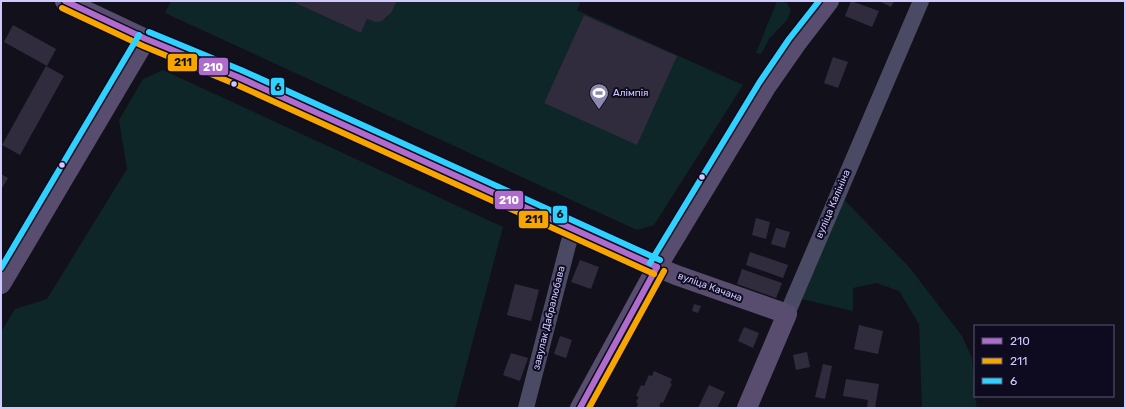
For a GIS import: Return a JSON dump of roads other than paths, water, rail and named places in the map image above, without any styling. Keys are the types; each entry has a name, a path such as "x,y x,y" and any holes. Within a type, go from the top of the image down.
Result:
{"main road":[{"name":"вуліца Качана","path":"65,1 146,39 238,77 657,267 787,314"},
{"path":"580,408 657,267 766,87 796,44 829,1"},
{"path":"1,284 146,39"},
{"name":"вуліца Калініна","path":"747,408 787,314"}],"street":[{"name":"вуліца Калініна","path":"787,314 921,1"},
{"name":"завулак Дабралюбава","path":"526,408 573,229"}],"place":[{"name":"Алімпія","path":"599,110"}]}
